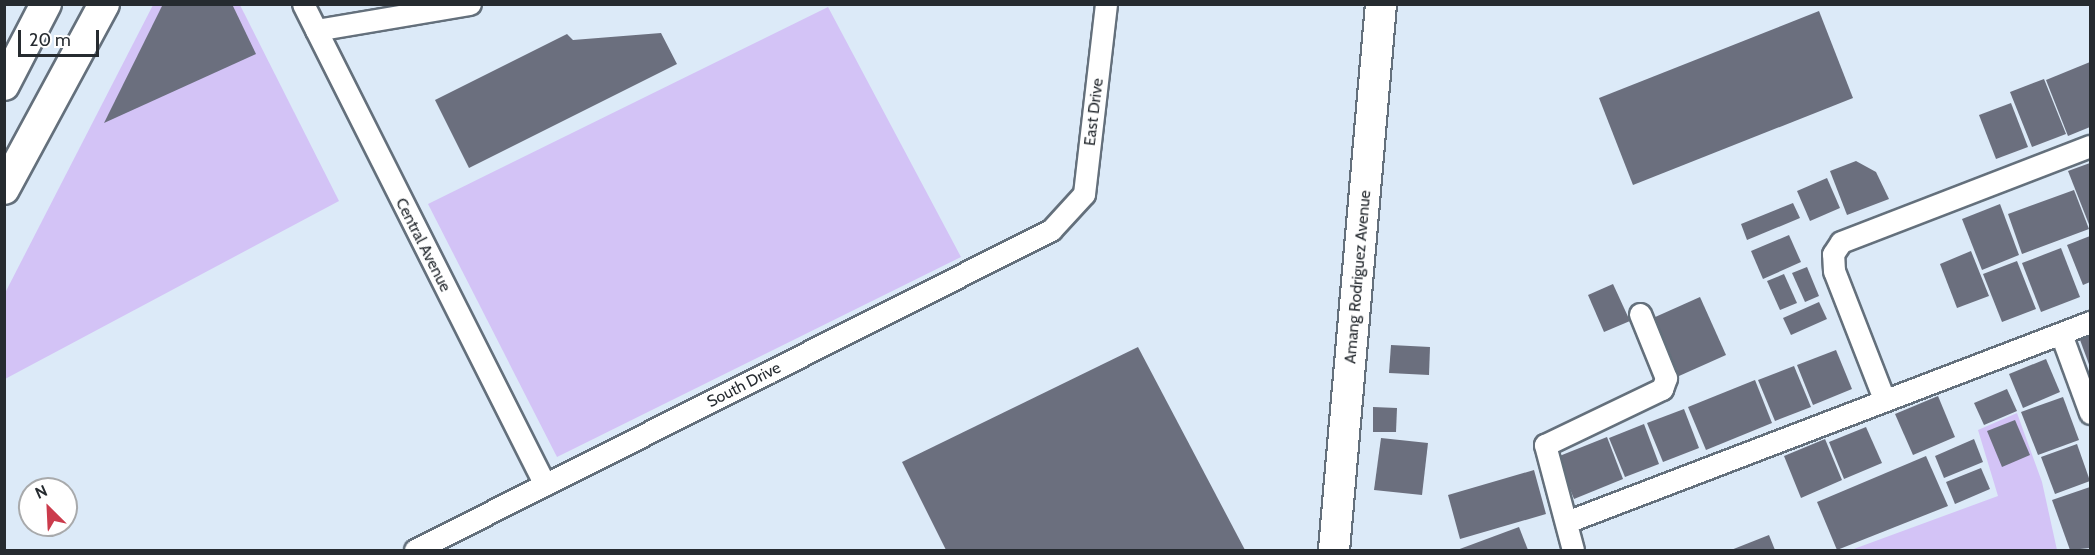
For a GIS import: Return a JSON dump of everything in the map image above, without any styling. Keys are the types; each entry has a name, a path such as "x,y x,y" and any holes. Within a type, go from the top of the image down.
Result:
{"main road":[{"path":"4,85 46,4"},
{"path":"4,189 104,4"},
{"name":"Amang Rodriguez Avenue","path":"1334,550 1381,4"}],"street":[{"name":"Central Avenue","path":"303,4 545,485"},
{"path":"316,30 470,4"},
{"name":"East Drive","path":"1070,214 1084,194 1106,4"},
{"path":"1884,399 1834,271 1833,254 1841,242 2091,146"},
{"name":"South Drive","path":"415,550 1051,230 1070,214"},
{"path":"1573,550 1569,521 1545,445 1662,389 1666,378 1640,314"},
{"path":"1569,521 2091,322"},
{"path":"2061,333 2091,414"}],"shaded area":[{"path":"153,5 240,5 339,201 5,379 4,295"},
{"path":"828,7 961,257 557,457 428,204"},
{"path":"2017,413 2042,482 2057,550 1851,550 1998,496 1978,430"}],"building":[{"path":"163,4 232,4 256,54 104,123"},
{"path":"1819,11 1853,98 1633,185 1599,98"},
{"path":"661,33 677,64 469,168 435,100 567,34 573,40"},
{"path":"2090,62 2090,127 2068,136 2046,80"},
{"path":"2044,79 2066,134 2032,147 2010,92"},
{"path":"2011,103 2028,147 1996,159 1979,115"},
{"path":"1856,161 1876,172 1889,199 1847,215 1830,171"},
{"path":"2090,163 2090,227 2068,171"},
{"path":"1827,178 1840,208 1810,221 1797,191"},
{"path":"2074,190 2089,229 2022,254 2008,214"},
{"path":"1793,203 1800,218 1747,240 1741,224"},
{"path":"2000,204 2019,255 1982,270 1962,219"},
{"path":"1789,235 1801,262 1763,279 1751,251"},
{"path":"2090,236 2090,282 2083,285 2067,245"},
{"path":"2061,248 2080,297 2041,312 2022,263"},
{"path":"1971,251 1989,296 1957,308 1940,264"},
{"path":"2017,261 2036,309 2002,322 1983,274"},
{"path":"1807,267 1819,296 1805,302 1792,273"},
{"path":"1784,274 1797,303 1780,310 1767,281"},
{"path":"1613,284 1630,321 1604,332 1588,295"},
{"path":"1700,297 1726,355 1679,376 1653,318"},
{"path":"1819,302 1827,319 1791,335 1783,318"},
{"path":"2090,335 2090,367 2080,340"},
{"path":"1391,345 1430,347 1429,375 1389,373"},
{"path":"1138,347 1245,550 946,550 902,462"},
{"path":"1836,350 1852,389 1813,405 1797,365"},
{"path":"2046,359 2060,392 2023,408 2009,374"},
{"path":"1794,366 1811,407 1775,421 1758,380"},
{"path":"1755,380 1772,423 1706,450 1688,407"},
{"path":"2007,389 2017,411 1984,425 1974,403"},
{"path":"1938,396 1955,437 1913,455 1895,414"},
{"path":"2063,397 2079,440 2038,455 2021,412"},
{"path":"1373,407 1397,408 1396,432 1373,432"},
{"path":"1684,409 1699,448 1663,462 1647,423"},
{"path":"2015,420 2030,455 2002,467 1987,431"},
{"path":"1644,424 1659,464 1625,477 1609,438"},
{"path":"1866,427 1882,463 1844,479 1829,442"},
{"path":"1607,437 1623,479 1574,499 1557,457"},
{"path":"1381,438 1428,443 1422,495 1374,490"},
{"path":"1825,439 1842,480 1801,498 1784,456"},
{"path":"1974,439 1983,462 1944,478 1935,456"},
{"path":"2077,444 2090,481 2055,494 2041,457"},
{"path":"1926,456 1948,506 1837,550 1817,502"},
{"path":"1981,468 1990,489 1955,504 1946,482"},
{"path":"1534,470 1546,514 1460,539 1448,495"},
{"path":"2090,487 2090,548 2070,550 2052,500"},
{"path":"1519,527 1528,550 1457,550"},
{"path":"1769,535 1775,550 1731,550"}]}
